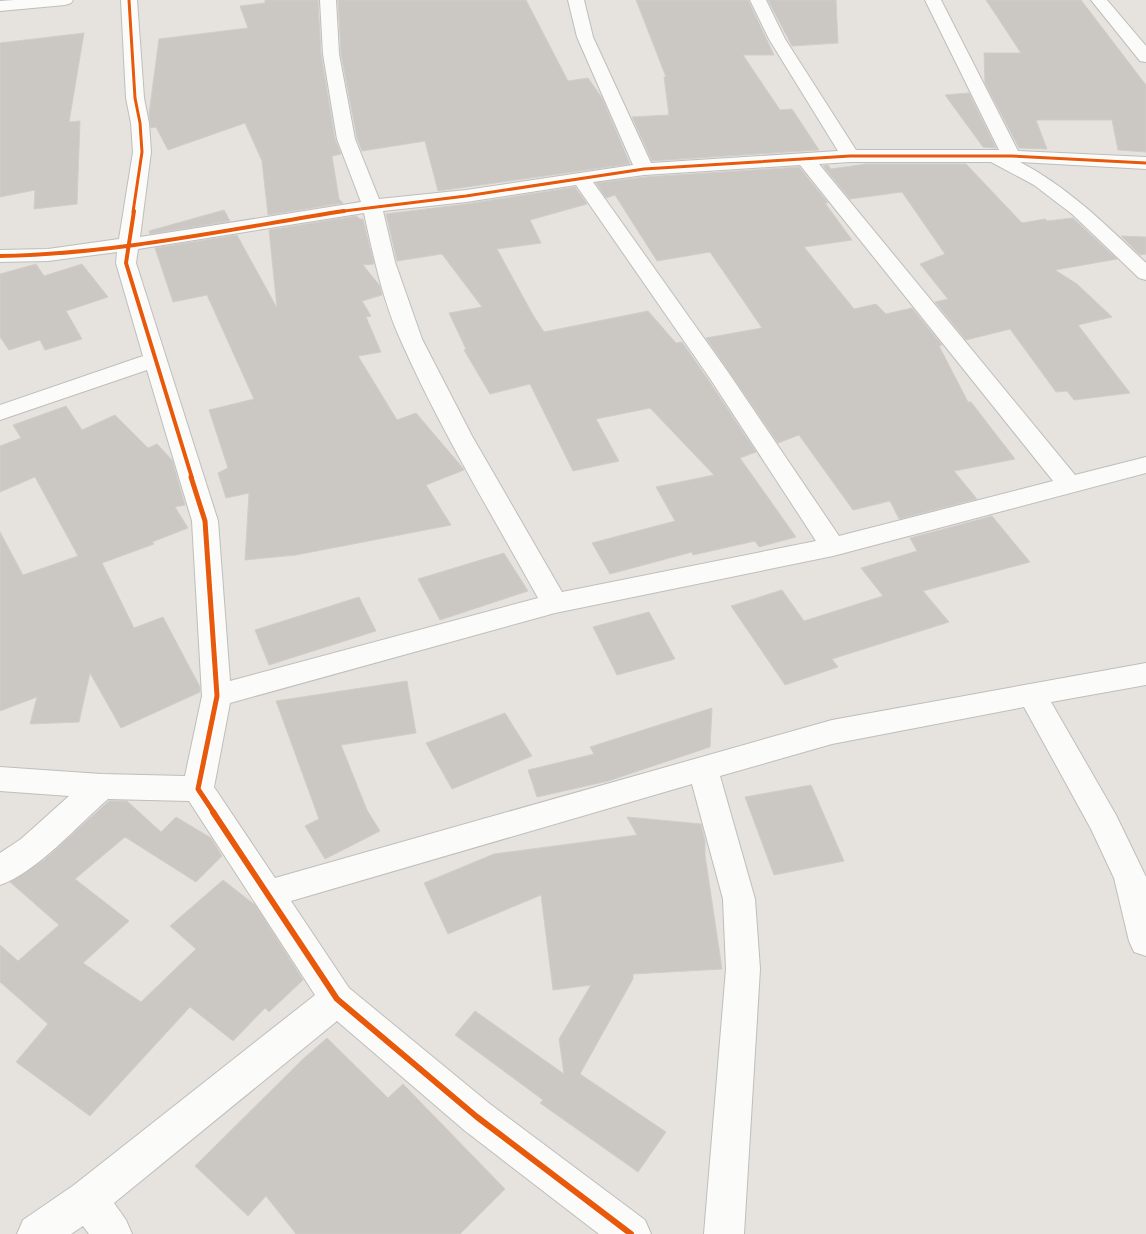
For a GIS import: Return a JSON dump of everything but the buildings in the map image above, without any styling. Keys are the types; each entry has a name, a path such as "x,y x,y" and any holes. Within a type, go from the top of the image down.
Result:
{"street":[{"path":"0,6 65,0"},
{"path":"129,0 135,98 140,123 142,152 127,244 126,263 205,521 217,696 198,789 337,999 608,1227"},
{"path":"328,0 331,54 346,138 372,206 385,262 411,339 460,436 555,602"},
{"path":"576,0 585,37 644,169"},
{"path":"758,0 777,39 850,156"},
{"path":"933,0 1002,156 1041,181 1079,210 1146,274"},
{"path":"1098,0 1146,57"},
{"path":"0,256 48,254 183,237 372,206 466,196 644,169 850,156 1002,156 1146,163"},
{"path":"805,159 1070,486"},
{"path":"581,179 726,386 833,547"},
{"path":"0,413 155,360"},
{"path":"217,696 555,602 833,547 1146,465"},
{"path":"267,894 832,732 1146,674"},
{"path":"1032,695 1105,824 1130,878 1146,941"},
{"path":"703,768 740,899 742,970 724,1234"},
{"path":"0,779 101,786 198,789"},
{"path":"0,871 32,848 101,786"},
{"path":"37,1234 88,1199 337,999"},
{"path":"88,1199 112,1234"}],"cycle path":[{"path":"129,0 135,98 140,123 142,152 126,263 205,521 217,696 198,789 337,999 477,1117 631,1234"},
{"path":"0,256 48,255 183,237 372,206 466,196 644,169 850,156 1011,156 1146,163"}]}
